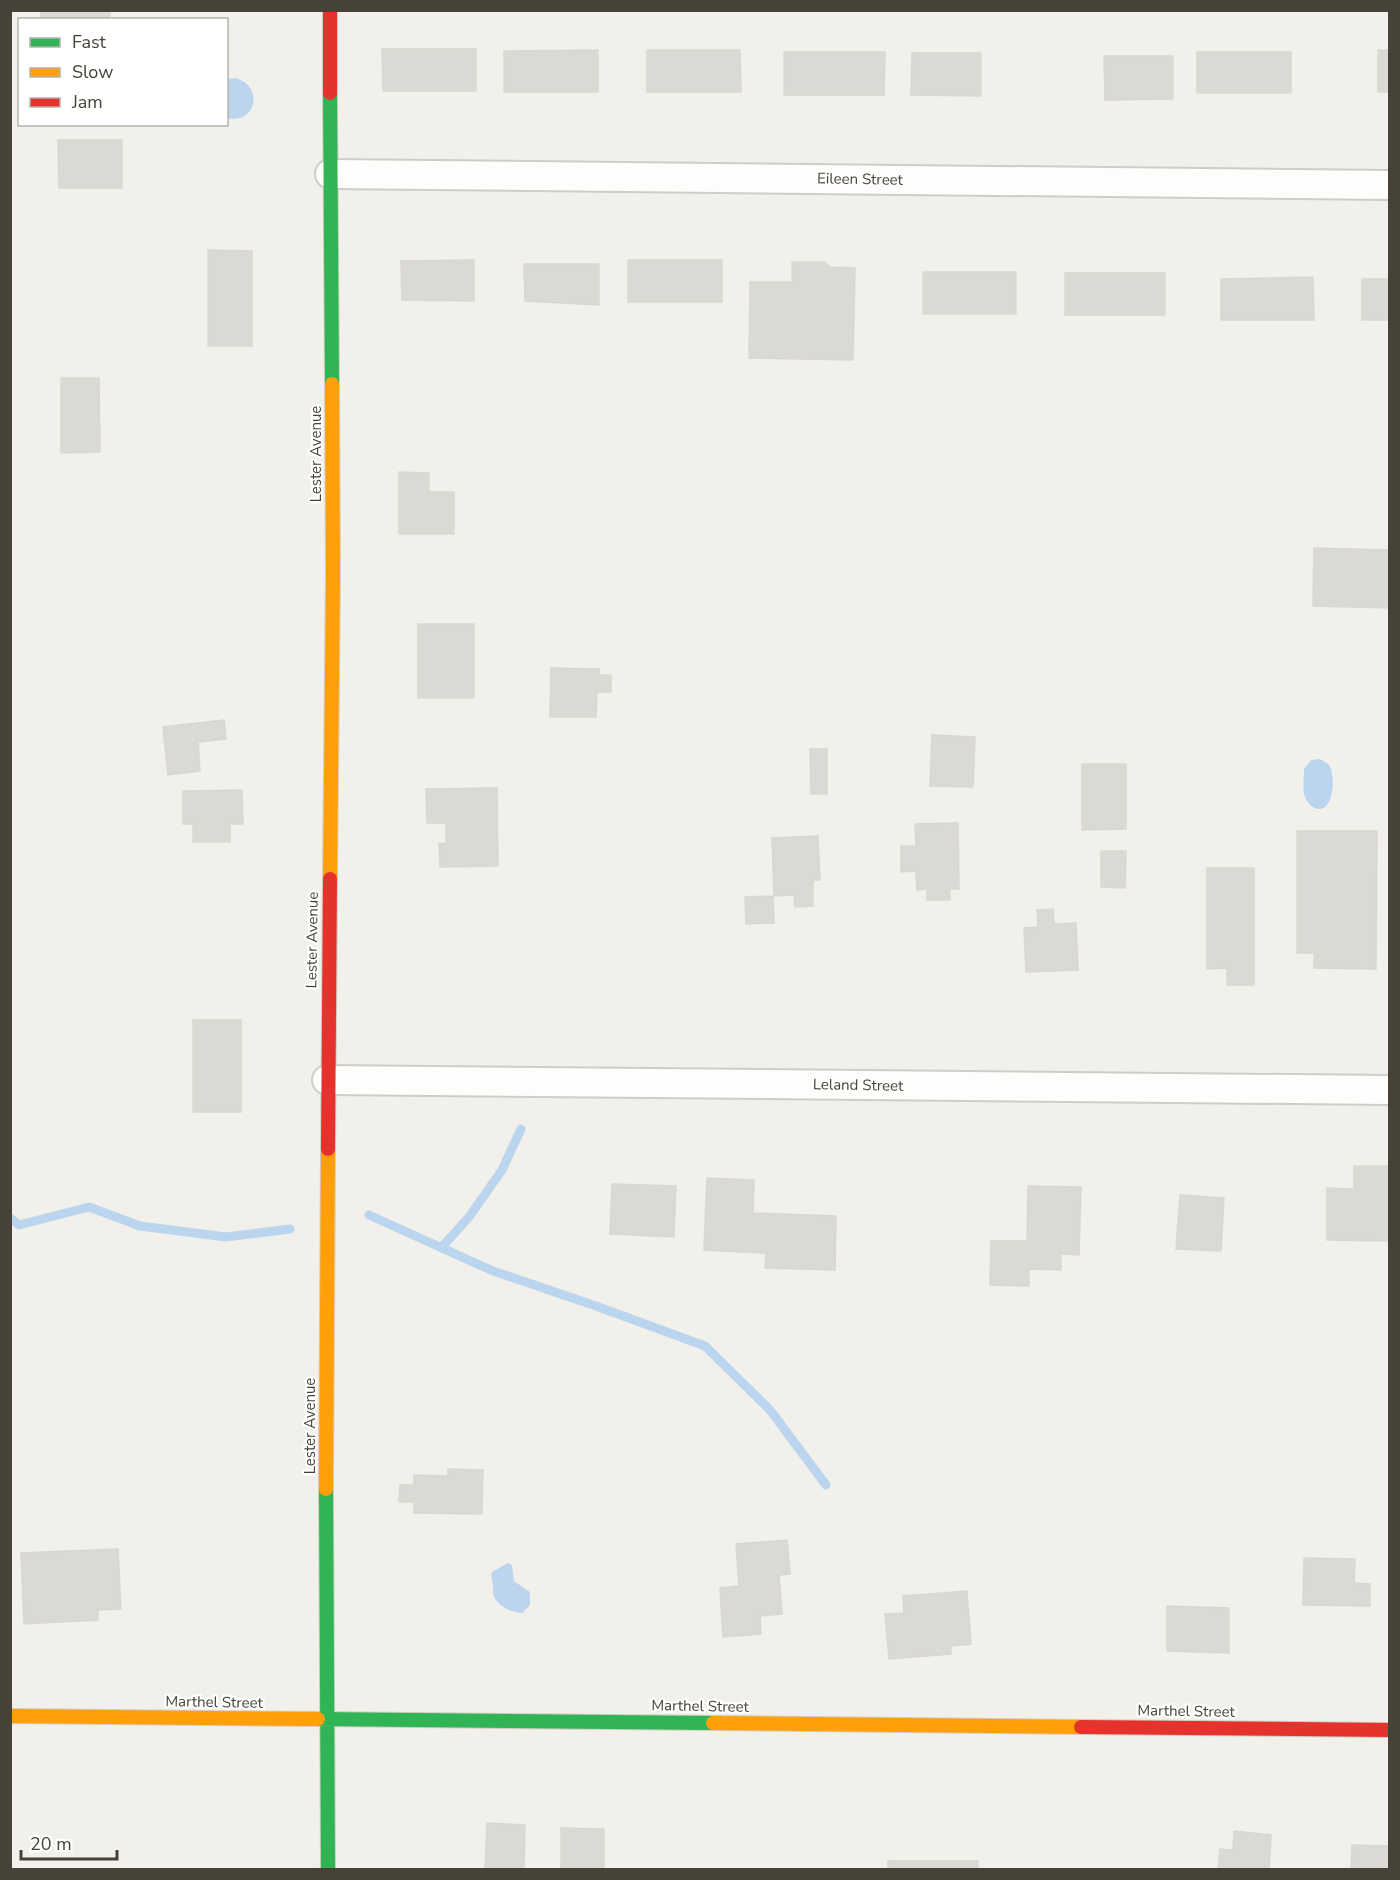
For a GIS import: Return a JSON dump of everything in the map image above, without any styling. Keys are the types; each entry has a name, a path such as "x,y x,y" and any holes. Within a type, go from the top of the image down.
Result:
{"street":[{"name":"Lester Avenue","path":"328,1869 327,1080 333,586 330,10"},
{"name":"Eileen Street","path":"330,174 1389,185"},
{"name":"Leland Street","path":"327,1080 1389,1090"},
{"name":"Marthel Street","path":"10,1716 1389,1730"}],"water":[{"path":"236,78 245,83 251,89 253,96 250,111 237,119 228,118 228,79"},
{"path":"1320,759 1330,767 1333,784 1327,805 1317,809 1311,806 1305,797 1304,769 1311,760"},
{"path":"508,1563 512,1565 514,1581 530,1592 530,1605 522,1613 505,1608 493,1595 492,1572"}],"building":[{"path":"41,10 110,10 110,18 41,18"},
{"path":"382,49 476,49 476,91 383,91"},
{"path":"598,50 598,92 504,92 504,51"},
{"path":"647,50 740,50 741,92 647,92"},
{"path":"1378,50 1390,50 1390,92 1378,92"},
{"path":"784,52 885,52 884,95 784,95"},
{"path":"1197,52 1291,52 1291,93 1197,93"},
{"path":"912,53 981,53 981,96 911,95"},
{"path":"1104,56 1173,56 1173,99 1105,100"},
{"path":"58,140 122,140 122,188 59,188"},
{"path":"208,250 252,251 252,346 208,346"},
{"path":"474,260 474,301 402,300 401,261"},
{"path":"628,260 722,260 722,302 628,302"},
{"path":"792,262 824,262 830,267 855,268 853,360 749,358 750,282 792,282"},
{"path":"524,264 599,264 599,305 525,301"},
{"path":"923,272 1016,272 1016,314 923,314"},
{"path":"1065,273 1165,273 1165,315 1065,315"},
{"path":"1313,277 1314,320 1221,320 1221,279"},
{"path":"1362,279 1390,279 1390,320 1362,320"},
{"path":"61,378 99,378 100,452 61,453"},
{"path":"399,472 429,473 429,492 454,492 454,534 399,534"},
{"path":"1314,548 1390,550 1390,608 1313,606"},
{"path":"418,624 474,624 474,698 418,698"},
{"path":"551,668 599,669 599,675 611,675 611,692 597,692 596,717 550,717"},
{"path":"224,720 226,739 198,742 200,771 168,775 163,727"},
{"path":"932,735 975,737 973,787 930,786"},
{"path":"810,749 827,749 827,794 811,794"},
{"path":"1082,764 1126,764 1126,829 1082,830"},
{"path":"497,788 498,866 440,867 439,844 446,843 446,823 427,823 426,789"},
{"path":"242,790 243,824 230,824 230,842 193,842 193,824 183,824 183,791"},
{"path":"958,823 959,889 950,889 950,900 927,900 927,889 917,890 916,871 901,872 901,846 916,846 915,824"},
{"path":"1297,831 1377,831 1376,969 1314,968 1314,953 1297,953"},
{"path":"818,836 820,880 813,880 813,906 795,907 794,895 774,896 772,838"},
{"path":"1101,851 1126,851 1125,888 1101,887"},
{"path":"1207,868 1254,868 1254,985 1227,985 1227,968 1207,969"},
{"path":"773,896 774,923 746,924 745,897"},
{"path":"1053,909 1054,924 1076,923 1078,970 1026,972 1024,928 1038,927 1037,910"},
{"path":"193,1020 241,1020 241,1112 193,1112"},
{"path":"1354,1166 1390,1166 1389,1241 1327,1240 1327,1188 1354,1189"},
{"path":"707,1178 754,1180 753,1213 836,1216 835,1270 765,1268 766,1253 704,1250"},
{"path":"612,1184 676,1186 674,1237 610,1234"},
{"path":"1028,1186 1081,1187 1079,1255 1061,1254 1061,1270 1029,1269 1029,1286 990,1285 991,1241 1027,1241"},
{"path":"1180,1195 1224,1198 1221,1251 1176,1249"},
{"path":"448,1469 483,1470 482,1514 414,1513 414,1502 399,1502 400,1485 414,1485 414,1475 448,1476"},
{"path":"787,1540 790,1574 779,1575 782,1614 760,1616 761,1634 723,1637 720,1588 739,1586 736,1544"},
{"path":"118,1549 121,1609 98,1610 98,1620 24,1624 21,1553"},
{"path":"1304,1558 1355,1559 1354,1583 1370,1584 1370,1606 1303,1605"},
{"path":"967,1591 971,1644 951,1646 951,1654 889,1659 885,1614 904,1613 903,1596"},
{"path":"1167,1606 1229,1608 1229,1653 1167,1651"},
{"path":"487,1823 525,1825 524,1870 485,1870"},
{"path":"561,1828 604,1829 604,1870 561,1870"},
{"path":"1234,1831 1271,1835 1269,1870 1218,1870 1220,1849 1233,1850"},
{"path":"1352,1845 1390,1846 1390,1870 1351,1870"},
{"path":"888,1861 978,1861 978,1870 888,1870"}],"waterway":[{"path":"441,1248 469,1217 502,1170 521,1129"},
{"path":"10,1218 19,1225 89,1207 140,1226 226,1237 290,1229"},
{"path":"369,1215 493,1271 705,1346 770,1410 826,1485"}],"traffic: fast":[{"path":"330,93 332,384"},
{"path":"326,1489 328,1870"},
{"path":"318,1719 713,1723"}],"traffic: slow":[{"path":"330,879 332,384"},
{"path":"326,1489 328,1149"},
{"path":"10,1716 318,1719"},
{"path":"713,1723 1081,1727"}],"traffic: jam":[{"path":"330,10 330,93"},
{"path":"328,1149 330,879"},
{"path":"1081,1727 1390,1730"}]}
